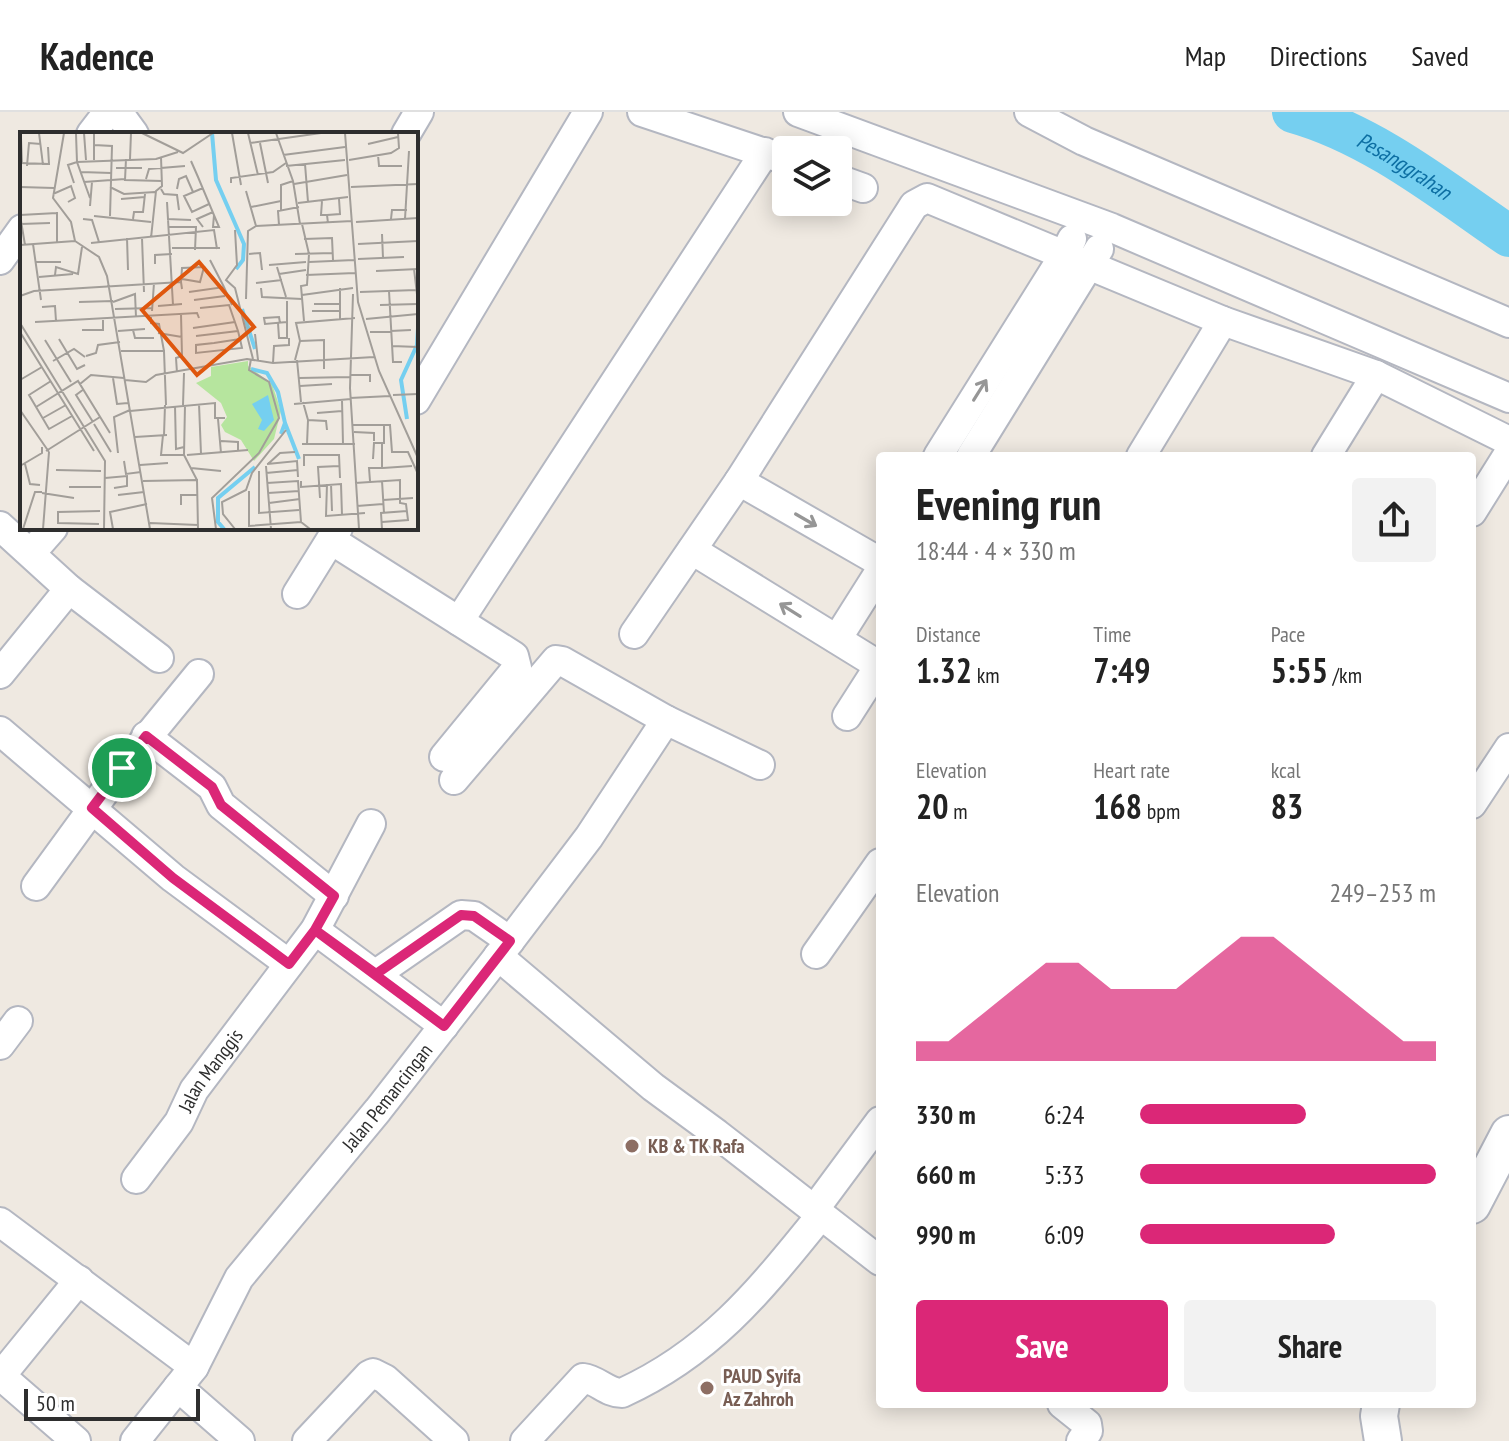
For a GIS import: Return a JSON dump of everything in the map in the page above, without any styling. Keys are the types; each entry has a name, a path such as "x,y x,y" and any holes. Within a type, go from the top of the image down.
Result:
{"street":[{"path":"93,132 108,112"},
{"path":"118,112 133,132"},
{"path":"407,132 419,112"},
{"path":"418,397 588,112"},
{"path":"642,112 772,155"},
{"path":"798,112 1112,228 1509,398"},
{"path":"1029,112 1084,141 1509,323"},
{"path":"459,621 772,160"},
{"path":"634,634 739,481 920,199 927,198 1223,321 1376,375 1509,441"},
{"path":"973,452 1077,260 1081,217"},
{"path":"941,452 1077,260 1112,228"},
{"path":"1143,452 1223,321"},
{"path":"1328,452 1376,375"},
{"path":"1476,506 1509,453"},
{"path":"739,481 876,559"},
{"path":"0,526 69,589 159,658"},
{"path":"31,553 51,530"},
{"path":"297,594 334,534 514,656 517,668 449,768 556,660 666,720 760,765"},
{"path":"692,550 876,663"},
{"path":"837,639 876,564"},
{"path":"0,674 69,589"},
{"path":"847,716 876,672"},
{"path":"36,886 146,736 199,674"},
{"name":"Jalan Pemancingan","path":"135,1441 186,1377 239,1278 444,1026 589,837 666,720"},
{"path":"0,731 173,878 289,964"},
{"path":"146,736 212,787 221,805 334,896"},
{"path":"1476,798 1509,748"},
{"name":"Jalan Manggis","path":"136,1179 179,1122 194,1090 315,930 371,824"},
{"path":"816,954 876,869"},
{"path":"376,974 461,915 474,916 504,948 653,1087 876,1258"},
{"path":"315,930 444,1026"},
{"path":"0,1045 18,1021"},
{"path":"525,1441 583,1378 613,1393 622,1393 711,1339 778,1269 876,1127"},
{"path":"1476,1197 1509,1134"},
{"path":"0,1222 79,1280 186,1377 240,1441"},
{"path":"76,1441 1,1377 79,1280"},
{"path":"307,1441 373,1373 385,1379 454,1441"},
{"path":"1065,1408 1085,1434"},
{"path":"1380,1408 1383,1441"}],"waterway":[{"name":"Pesanggrahan","path":"1293,112 1351,134 1406,165 1509,236"}],"place":[{"name":"KB & TK Rafa","path":"632,1146"},
{"name":"PAUD Syifa Az Zahroh","path":"707,1388"}],"route":[{"path":"122,768 92,808 173,878 289,964 315,930 444,1026 510,941 474,916 461,915 376,974 315,930 334,896 221,805 212,787 146,736 122,768"}]}
